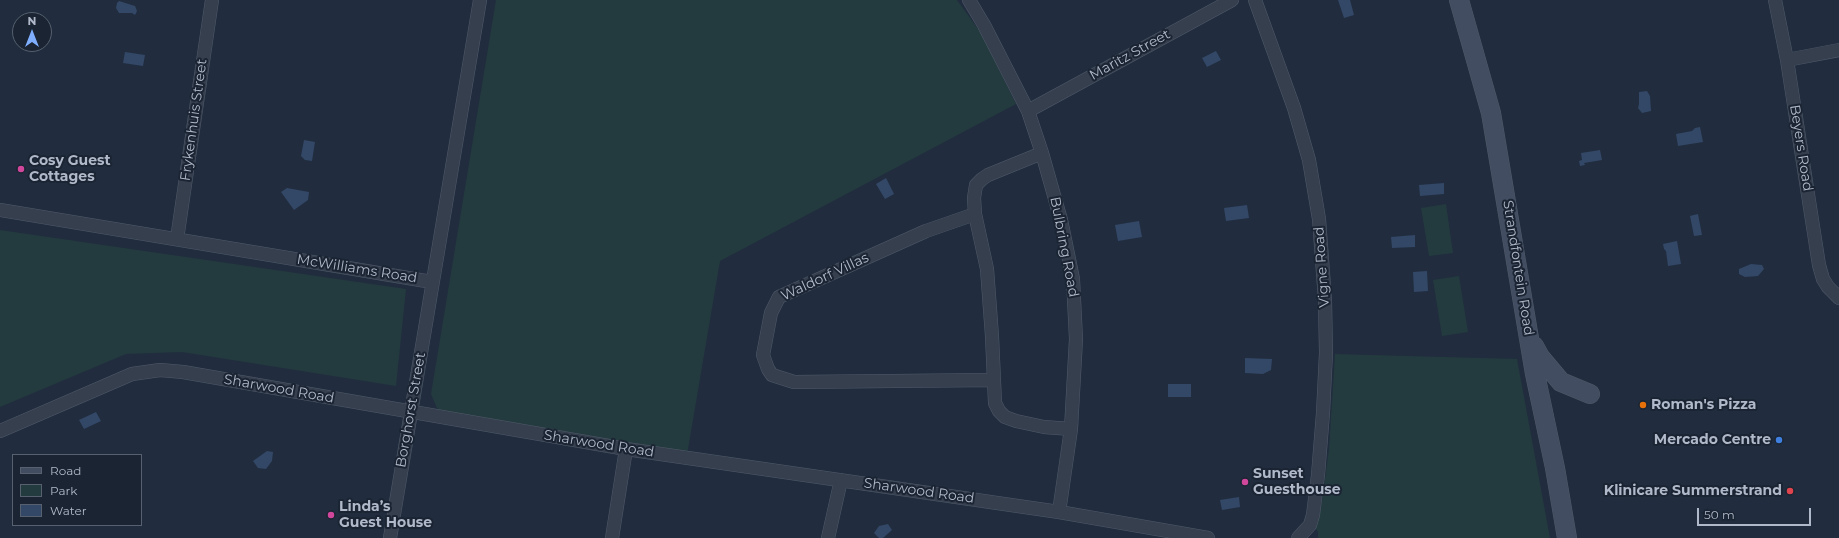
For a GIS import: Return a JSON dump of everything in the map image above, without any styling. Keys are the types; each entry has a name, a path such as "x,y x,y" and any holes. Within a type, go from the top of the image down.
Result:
{"main road":[{"name":"Strandfontein Road","path":"1458,0 1491,112 1529,338 1556,468 1567,538"},
{"path":"1529,338 1540,357 1561,382 1590,394"}],"street":[{"name":"Frykenhuis Street","path":"177,239 212,0"},
{"name":"McWilliams Road","path":"0,210 432,282 480,0"},
{"name":"Bulbring Road","path":"969,0 984,25 1028,111 1042,152 1061,220 1074,279 1076,339 1071,429 1059,512"},
{"name":"Maritz Street","path":"1028,111 1232,0"},
{"name":"Vigne Road","path":"1255,0 1294,108 1306,152 1320,227 1325,300 1326,353 1323,413 1313,515 1310,525 1298,538"},
{"name":"Beyers Road","path":"1775,0 1787,60 1819,265 1823,279 1836,296"},
{"path":"1787,60 1839,50"},
{"path":"1042,152 982,179 976,185 974,198 975,214 987,269 995,403 999,411 1005,417 1016,421 1044,427 1071,429"},
{"name":"Waldorf Villas","path":"975,214 933,228 779,297 771,313 763,355 768,370 772,375 794,382 993,380"},
{"name":"Borghorst Street","path":"390,538 432,282"},
{"name":"Sharwood Road","path":"0,431 132,374 160,370 183,372 626,449 1059,512 1208,538"},
{"path":"612,538 626,449"},
{"path":"828,538 841,480"}],"green space":[{"path":"496,0 957,0 981,33 1016,104 720,261 687,455 447,416 437,408 431,394"},
{"path":"1446,204 1453,253 1429,256 1421,208"},
{"path":"0,230 406,289 396,386 182,352 126,354 0,407"},
{"path":"1459,276 1468,332 1442,336 1433,280"},
{"path":"1335,354 1517,359 1550,538 1318,538 1318,532 1315,527 1322,502 1329,449"}],"water":[{"path":"1338,0 1350,0 1354,15 1344,18"},
{"path":"119,1 135,6 137,11 135,15 132,13 119,13 116,8"},
{"path":"1216,51 1221,60 1207,67 1202,58"},
{"path":"125,52 145,55 143,66 123,63"},
{"path":"1647,91 1650,96 1651,111 1642,113 1638,108 1639,92"},
{"path":"1700,127 1703,142 1678,146 1676,134 1692,131 1695,128"},
{"path":"304,140 315,142 312,161 305,160 301,156"},
{"path":"1600,150 1602,160 1584,163 1585,165 1580,166 1579,161 1582,160 1581,153"},
{"path":"886,178 894,194 885,199 876,184"},
{"path":"1444,183 1444,194 1420,196 1419,185"},
{"path":"287,188 309,192 308,200 294,210 281,192"},
{"path":"1247,205 1249,218 1226,221 1224,208"},
{"path":"1698,214 1702,235 1694,236 1690,216"},
{"path":"1139,221 1142,237 1118,241 1115,225"},
{"path":"1415,235 1415,247 1392,248 1391,237"},
{"path":"1677,241 1681,264 1668,266 1666,251 1663,244"},
{"path":"1751,264 1762,265 1764,269 1758,276 1745,277 1739,274 1739,269"},
{"path":"1427,271 1428,291 1414,292 1413,272"},
{"path":"1245,358 1272,359 1271,370 1263,374 1245,373"},
{"path":"1168,384 1191,384 1191,397 1168,397"},
{"path":"96,412 101,421 84,429 79,420"},
{"path":"267,451 273,452 272,461 266,469 258,468 253,461"},
{"path":"1239,497 1240,507 1222,510 1220,500"},
{"path":"888,524 892,530 883,538 879,538 874,533 879,526"}],"place":[{"name":"Cosy Guest Cottages","path":"21,169"},
{"name":"Roman's Pizza","path":"1643,405"},
{"name":"Mercado Centre","path":"1779,440"},
{"name":"Sunset Guesthouse","path":"1245,482"},
{"name":"Klinicare Summerstrand","path":"1790,491"},
{"name":"Linda’s Guest House","path":"331,515"}]}
